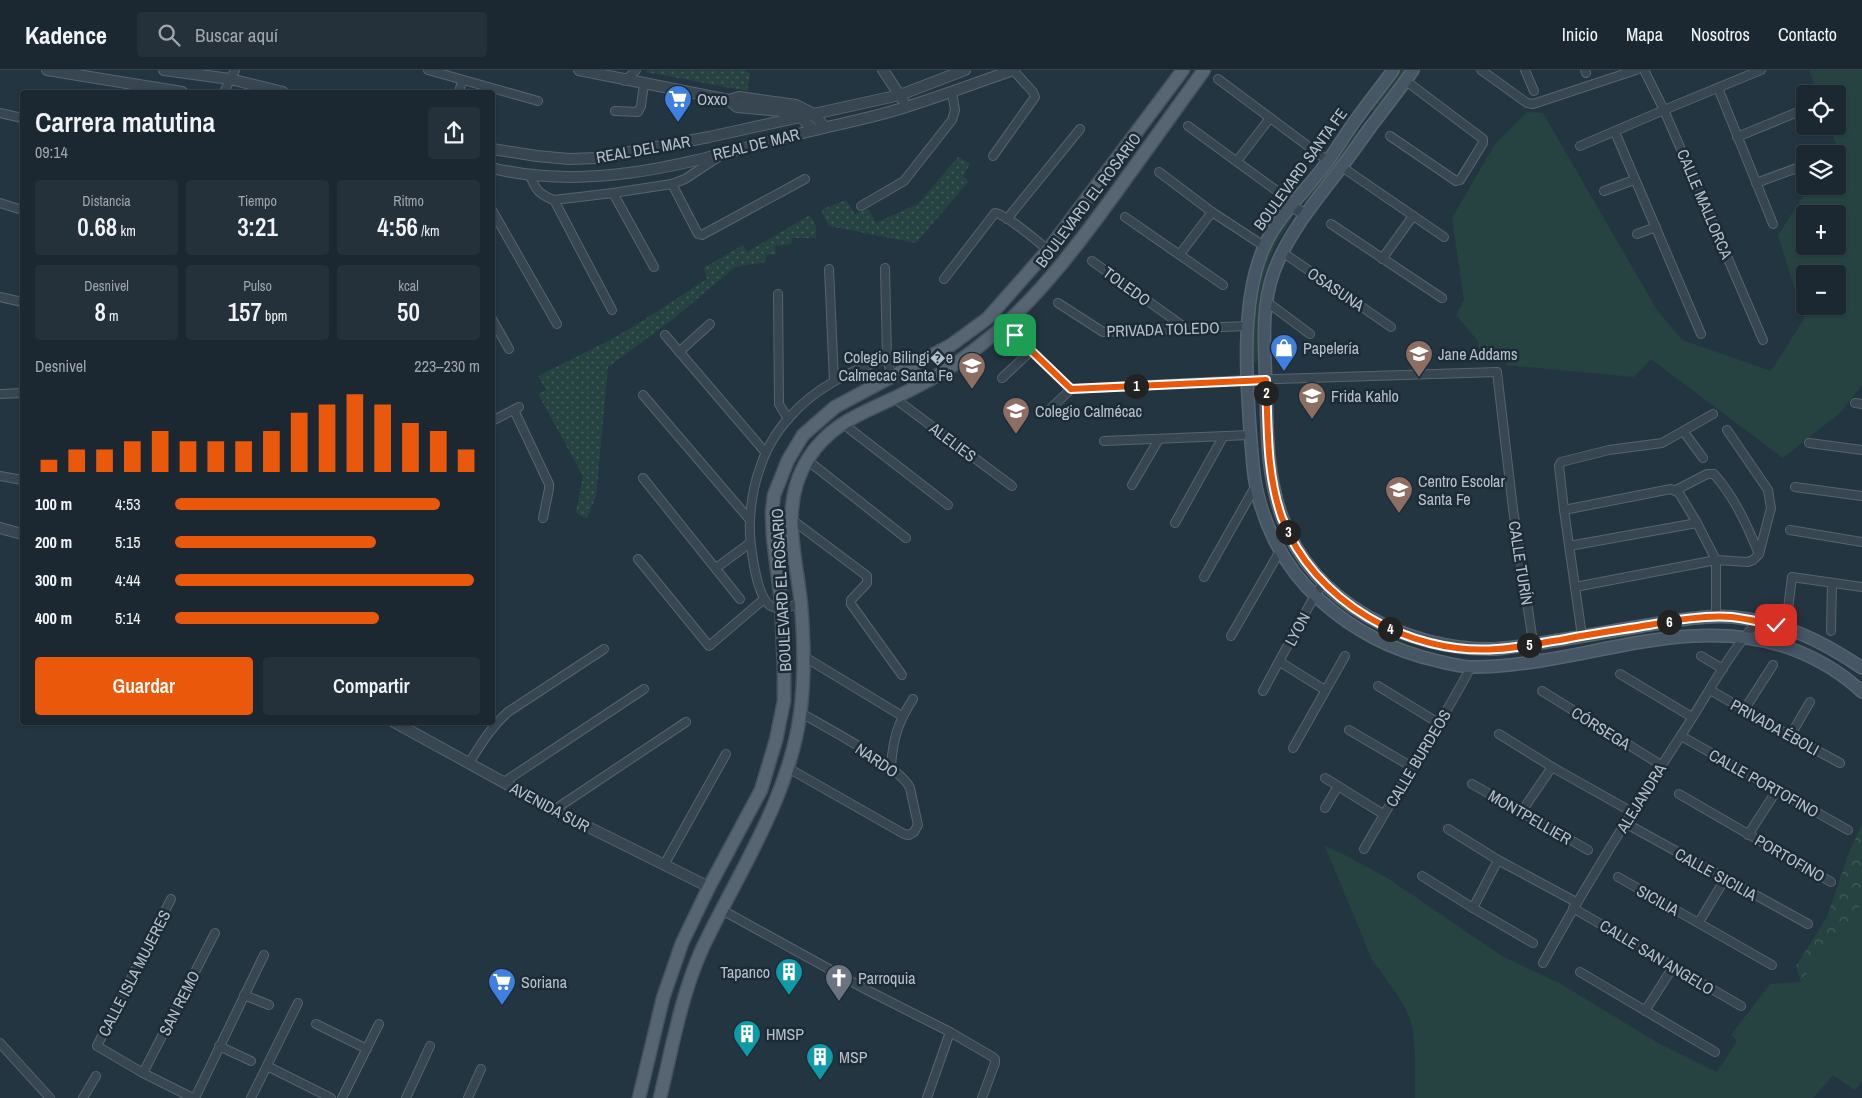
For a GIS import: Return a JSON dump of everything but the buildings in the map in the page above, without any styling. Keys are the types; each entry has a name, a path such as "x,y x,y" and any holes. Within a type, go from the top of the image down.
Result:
{"main road":[{"name":"BOULEVARD EL ROSARIO","path":"639,1098 646,1061 663,998 682,943 709,887 761,790 771,763 784,701 782,609 773,538 772,512 774,495 788,460 803,435 834,407 892,378 951,345 982,323 1048,250 1183,70"},
{"name":"BOULEVARD EL ROSARIO","path":"660,1098 685,994 701,951 780,794 801,713 803,656 801,603 790,518 799,475 807,460 821,442 842,423 934,377 974,350 1002,327 1076,248 1204,70"},
{"name":"BOULEVARD SANTA FE","path":"1393,70 1357,117 1328,161 1273,230 1264,246 1254,282 1247,326 1250,436 1255,487 1260,507 1280,551 1294,573 1315,596 1344,620 1380,642 1422,657 1470,667 1536,662 1666,638 1714,634 1744,636 1778,644 1809,656 1837,671 1862,692"},
{"name":"BOULEVARD SANTA FE","path":"1413,70 1342,167 1304,214 1282,252 1273,273 1264,331 1267,441 1274,489 1282,517 1296,548 1308,566 1350,605 1373,620 1393,630 1439,645 1468,649 1496,649 1670,621 1716,617 1758,621 1795,631 1830,646 1862,668"},
{"path":"663,998 682,1005"}],"street":[{"path":"47,70 170,90"},
{"path":"164,70 232,75 276,90"},
{"path":"428,70 538,101"},
{"path":"579,70 625,81 729,100 739,97 796,105 812,113 825,127"},
{"path":"625,81 636,70"},
{"path":"883,70 908,107"},
{"name":"REAL DEL MAR","path":"495,149 569,159 598,158 690,141 900,95 965,70"},
{"path":"993,156 1035,97 1033,92 1013,70"},
{"name":"REAL DE MAR","path":"495,171 567,178 626,174 726,153 908,107 1013,70"},
{"path":"1481,70 1527,103 1533,104 1636,70"},
{"path":"1525,70 1534,92"},
{"name":"CALLE MALLORCA","path":"1644,70 1664,110 1763,340"},
{"path":"1580,146 1761,70"},
{"path":"225,90 232,75"},
{"path":"1218,79 1328,161"},
{"path":"460,90 462,81"},
{"path":"1390,136 1456,181 1460,180 1483,143 1483,139 1406,81"},
{"path":"615,111 638,112 641,106 644,84"},
{"path":"1718,88 1773,224"},
{"path":"861,206 900,184 916,166 952,120 954,110 952,92"},
{"path":"729,100 737,107 791,112 800,116 813,130"},
{"path":"1737,136 1796,112"},
{"path":"0,113 20,118"},
{"path":"1357,117 1370,127"},
{"path":"1237,160 1270,118"},
{"path":"1188,126 1277,191"},
{"path":"1007,219 1080,129"},
{"path":"1615,132 1700,334"},
{"path":"530,174 535,189 554,200 672,184 684,179 726,153"},
{"path":"1342,167 1444,237"},
{"path":"1756,183 1796,168"},
{"path":"1159,172 1212,212 1264,246"},
{"path":"672,184 700,235 805,179"},
{"path":"1604,191 1634,180"},
{"path":"612,193 654,267"},
{"path":"554,200 612,310"},
{"path":"0,203 20,209"},
{"path":"1292,206 1304,214"},
{"path":"944,279 993,214 998,212 1048,250"},
{"path":"1180,254 1212,212"},
{"path":"495,215 557,324"},
{"path":"1125,216 1224,286"},
{"path":"1382,259 1413,216"},
{"path":"1330,224 1442,298"},
{"path":"1637,234 1656,227"},
{"name":"OSASUNA","path":"1282,252 1391,326"},
{"name":"TOLEDO","path":"1092,261 1187,329"},
{"path":"830,268 834,381"},
{"path":"885,268 887,358 892,378"},
{"path":"778,294 779,404 788,419"},
{"path":"0,297 20,302"},
{"path":"1267,302 1310,334"},
{"name":"PRIVADA TOLEDO","path":"1058,303 1103,332 1247,326"},
{"path":"495,324 509,349"},
{"path":"679,352 710,324"},
{"path":"665,335 766,454"},
{"path":"1015,335 1071,389 1047,412"},
{"path":"1002,378 1031,351"},
{"path":"801,603 782,609 771,606 764,599 758,581 750,543 750,520 760,466 788,419 813,395 834,381 887,358"},
{"name":"CALLE TURÍN","path":"1071,389 1248,380 1497,372 1513,509 1534,644"},
{"path":"0,394 20,393"},
{"path":"643,395 750,520"},
{"name":"ALELIES","path":"894,398 1012,486"},
{"path":"495,419 517,408 549,484 543,518"},
{"path":"1582,636 1564,510 1559,466 1561,462 1609,450 1662,443 1713,414"},
{"path":"842,423 948,505"},
{"path":"1574,587 1716,560 1748,562 1759,554 1771,508 1771,498 1768,490 1727,430"},
{"path":"1684,432 1703,458"},
{"path":"1104,441 1250,436"},
{"path":"1175,523 1223,437"},
{"path":"1132,485 1159,439"},
{"path":"1809,443 1862,450"},
{"path":"807,460 906,538"},
{"path":"1564,510 1672,489 1676,490 1707,474 1714,474 1751,531 1759,554"},
{"path":"0,476 20,480"},
{"path":"643,478 740,599"},
{"path":"1204,577 1255,487"},
{"path":"1795,487 1862,496"},
{"path":"1676,490 1698,523 1716,560 1716,617"},
{"path":"790,518 867,576 867,583 851,600 851,604 902,675"},
{"path":"1569,546 1698,523"},
{"path":"0,528 20,533"},
{"path":"1790,530 1862,542"},
{"path":"716,568 750,543"},
{"path":"1232,636 1280,551"},
{"path":"638,559 709,646 764,599"},
{"path":"1788,609 1792,577 1862,587"},
{"name":"LYON","path":"1263,691 1324,582"},
{"path":"1831,631 1832,583"},
{"name":"ALEJANDRA","path":"1543,964 1575,905 1661,765 1744,636 1758,621"},
{"path":"1534,644 1536,662"},
{"path":"495,723 508,712 604,649"},
{"path":"803,656 902,716"},
{"path":"1293,748 1345,656"},
{"path":"1701,656 1723,669"},
{"name":"LYON","path":"1280,662 1325,690"},
{"path":"1744,710 1773,665"},
{"name":"CALLE BURDEOS","path":"1364,849 1383,814 1440,724 1470,667"},
{"path":"1620,674 1692,717"},
{"path":"1378,686 1440,724"},
{"path":"504,782 644,688"},
{"name":"PRIVADA ÉBOLI","path":"1710,690 1840,763"},
{"name":"CÓRSEGA","path":"1542,691 1661,765"},
{"path":"891,766 895,735 902,716 913,699"},
{"path":"1790,736 1810,702"},
{"name":"NARDO","path":"788,768 904,834 909,835 914,832 918,825 910,788 891,766 801,713"},
{"path":"554,810 686,722"},
{"name":"AVENIDA SUR","path":"399,725 554,810 709,887"},
{"path":"469,763 494,725"},
{"path":"1349,730 1412,767"},
{"path":"1500,734 1552,767 1632,812"},
{"name":"CALLE PORTOFINO","path":"1681,736 1848,830"},
{"path":"664,866 726,754"},
{"path":"1522,811 1552,767"},
{"path":"1325,778 1383,814"},
{"name":"MONTPELLIER","path":"1472,784 1588,850"},
{"path":"1325,808 1338,786"},
{"name":"PORTOFINO","path":"1748,835 1777,790"},
{"name":"PORTOFINO","path":"1679,794 1831,882"},
{"name":"CALLE SICILIA","path":"1625,823 1808,924"},
{"name":"CALLE SAN ANGELO","path":"1448,829 1740,1006"},
{"path":"1473,908 1498,860"},
{"path":"1422,876 1533,943"},
{"name":"SICILIA","path":"1618,877 1772,965"},
{"name":"SICILIA","path":"1698,922 1725,879"},
{"name":"CALLE ISLA MUJERES","path":"143,1073 97,1046 171,899"},
{"path":"722,910 867,990 950,1032 995,1059 982,1098"},
{"name":"SAN REMO","path":"143,1073 214,933"},
{"path":"143,1073 194,1098 264,955"},
{"path":"1645,1011 1673,967"},
{"path":"1580,972 1715,1052"},
{"path":"244,995 269,1005"},
{"path":"251,1098 298,1003"},
{"path":"316,1024 368,1049"},
{"path":"342,1098 379,1024"},
{"path":"927,1098 950,1032"},
{"path":"0,1043 50,1098"},
{"path":"219,1046 251,1061"},
{"path":"406,1098 430,1046"},
{"path":"267,1066 331,1098"},
{"path":"468,1098 481,1069"},
{"path":"83,1098 96,1076"}],"green space":[{"path":"648,70 745,70 750,74 747,91 646,72"},
{"path":"1400,70 1409,70 1375,111 1371,110 1370,108"},
{"path":"1809,70 1862,70 1862,385 1840,413 1783,458 1651,359 1634,377 1506,365 1505,352 1479,352 1478,341 1456,315 1464,300 1452,218 1495,144 1527,112 1543,113 1657,310 1682,340 1771,371 1804,319 1803,315 1846,315 1846,265 1796,265 1796,293 1778,235 1796,207 1796,255 1846,255 1846,205 1798,205 1804,195 1846,195 1846,145 1837,145 1833,135 1846,135 1846,85 1815,85"},
{"path":"1361,129 1362,131 1306,205 1304,201 1356,130"},
{"path":"958,157 970,164 963,176 969,181 916,243 829,226 821,210 846,200 855,214 869,209 876,223 918,204"},
{"path":"1290,214 1292,219 1277,242 1262,285 1257,331 1257,361 1254,363 1252,334 1253,304 1267,249"},
{"path":"810,215 816,226 816,238 792,238 791,244 775,246 776,254 765,255 766,262 735,267 673,319 608,367 596,496 587,518 579,515 576,512 583,476 538,394 546,390 538,376 610,340 707,279 704,268 743,245 747,252"},
{"path":"1862,824 1862,903 1830,947 1814,963 1801,982 1796,966 1827,917 1848,855"},
{"path":"1325,846 1389,879 1502,956 1561,984 1658,1043 1717,1072 1737,1041 1731,1035 1770,984 1801,982 1814,963 1830,947 1862,903 1862,1081 1855,1090 1833,1075 1813,1098 1415,1098 1412,1024 1406,1009 1372,960"}],"place":[{"name":"Oxxo","path":"678,123"},
{"name":"Papelería","path":"1284,372"},
{"name":"Jane Addams","path":"1419,378"},
{"name":"Colegio Bilingi�e Calmecac Santa Fe","path":"972,390"},
{"name":"Frida Kahlo","path":"1312,420"},
{"name":"Colegio Calmécac","path":"1016,435"},
{"name":"Centro Escolar Santa Fe","path":"1399,514"},
{"name":"Tapanco","path":"789,996"},
{"name":"Parroquia","path":"839,1002"},
{"name":"Soriana","path":"502,1006"},
{"name":"HMSP","path":"747,1058"},
{"name":"MSP","path":"820,1081"}],"route":[{"path":"1015,335 1071,389 1266,380 1266,423 1270,470 1282,517 1296,548 1308,566 1350,605 1393,630 1439,645 1480,650 1534,644 1670,621 1702,618 1731,617 1776,625"}]}
